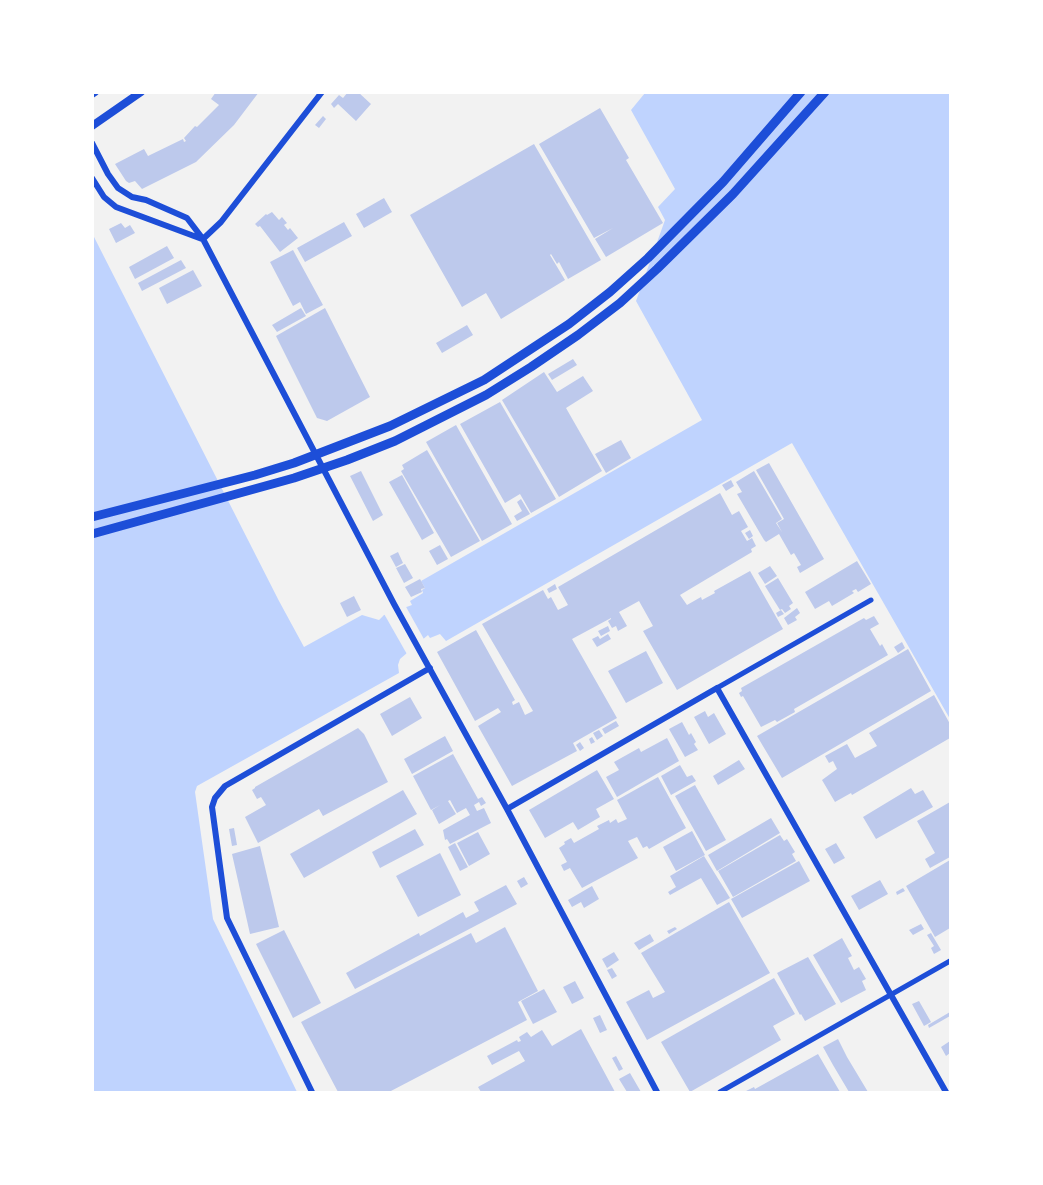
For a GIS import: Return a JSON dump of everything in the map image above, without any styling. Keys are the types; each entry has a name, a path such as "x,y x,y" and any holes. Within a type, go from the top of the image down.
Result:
{"highway":[{"path":"92,517 246,477 302,460 390,426 484,380 569,324 610,292 648,258 723,182 801,92"},
{"path":"92,534 286,481 338,463 395,441 486,395 554,351 620,303 693,235 772,152 825,92"},
{"path":"772,152 808,119 832,92"}],"main road":[{"path":"92,126 141,92"}],"street":[{"path":"203,239 221,222 322,92"},
{"path":"92,143 108,174 118,188 132,197 146,200 187,218 203,239 394,604 657,1092"},
{"path":"92,178 104,197 116,207 203,239"},
{"path":"506,809 871,600"},
{"path":"312,1092 227,918 212,807 215,798 225,786 430,668"},
{"path":"717,688 946,1092"},
{"path":"720,1092 950,961"}],"water":[{"path":"645,93 950,93 950,719 792,443 446,641 440,634 430,638 428,635 400,659 398,665 399,673 197,786 195,792 213,919 297,1092 93,1092 92,233 304,647 362,615 379,620 384,615 412,605 410,601 423,593 422,590 425,588 421,581 702,420 636,301 665,220 658,207 675,189 631,110"}],"pier":[{"path":"405,605 425,641 408,656 383,612"}],"building":[{"path":"216,92 259,92 234,125 196,162 142,189 135,181 129,183 126,181 115,164 144,149 148,156 183,139 184,142 186,141 184,138 195,126 197,127 219,105 211,99"},
{"path":"348,92 358,92 371,104 356,121 338,104 334,108 331,104 339,95 343,98"},
{"path":"600,108 629,158 626,160 663,223 606,257 595,239 613,228 594,238 539,144"},
{"path":"323,116 326,119 319,128 315,125"},
{"path":"534,144 601,260 568,279 559,262 557,264 551,254 565,280 501,319 486,293 462,307 410,215"},
{"path":"384,198 392,212 364,228 356,214"},
{"path":"272,212 279,220 282,217 287,223 284,225 288,230 290,228 298,238 280,252 260,226 258,227 255,224 266,214"},
{"path":"344,222 352,236 305,262 297,248"},
{"path":"121,223 125,228 130,225 135,233 116,243 109,229"},
{"path":"167,246 174,258 135,279 129,267"},
{"path":"293,250 323,305 306,314 300,302 293,306 270,262"},
{"path":"181,260 186,268 142,291 138,283"},
{"path":"193,270 202,286 167,304 159,288"},
{"path":"301,308 306,316 277,332 272,325"},
{"path":"325,308 370,397 327,421 317,418 276,336"},
{"path":"467,325 473,335 442,353 436,343"},
{"path":"573,359 577,365 552,380 548,374"},
{"path":"544,372 557,392 583,376 593,391 566,408 602,471 559,497 502,400"},
{"path":"500,402 556,499 531,513 520,494 505,503 460,424"},
{"path":"456,425 512,524 482,541 426,442"},
{"path":"621,440 631,458 606,473 595,454"},
{"path":"427,450 480,541 451,557 401,471 404,469 402,465"},
{"path":"769,463 824,559 800,573 797,567 801,565 794,553 791,555 779,534 766,542 737,494 742,492 736,482 754,471 782,519 776,523 782,532 777,523 784,519 756,470"},
{"path":"361,471 383,515 373,521 350,476"},
{"path":"402,475 434,533 422,540 389,482"},
{"path":"731,480 734,486 726,491 722,485"},
{"path":"720,493 732,515 739,511 748,527 741,531 747,541 752,538 756,546 751,549 752,552 680,595 687,605 701,597 702,600 750,571 783,629 677,690 643,631 653,626 639,601 619,612 627,626 618,631 616,626 612,628 608,621 611,618 572,639 617,718 573,743 577,751 512,786 478,726 501,712 498,708 475,721 437,652 476,630 515,700 512,702 513,705 519,702 525,715 533,711 482,624 543,590 548,599 551,597 558,610 568,605 558,587"},
{"path":"521,499 530,514 517,521 514,516 522,511 517,502"},
{"path":"750,530 753,536 749,539 745,533"},
{"path":"440,545 448,559 437,565 429,551"},
{"path":"398,552 403,563 396,567 390,556"},
{"path":"857,561 871,584 858,592 856,589 852,591 854,593 832,606 829,601 815,609 805,592"},
{"path":"405,564 413,578 404,583 396,568"},
{"path":"770,566 777,576 765,584 758,573"},
{"path":"778,578 793,603 789,606 791,609 785,613 782,609 780,610 765,586"},
{"path":"420,579 425,588 421,589 422,592 411,597 405,587"},
{"path":"555,584 557,589 549,593 547,589"},
{"path":"354,596 361,610 347,617 340,603"},
{"path":"797,608 800,613 795,617 797,620 788,625 784,618"},
{"path":"781,610 784,614 778,617 776,613"},
{"path":"874,616 879,624 870,629 888,655 794,709 795,712 777,722 775,720 761,727 743,696 741,697 739,693 742,691 741,688 864,618 866,620"},
{"path":"608,626 610,631 601,636 598,631"},
{"path":"608,634 611,639 597,647 592,639 598,636 600,639"},
{"path":"902,642 905,648 898,653 894,647"},
{"path":"908,649 931,691 782,778 757,736"},
{"path":"646,651 663,683 626,703 608,671"},
{"path":"934,695 950,724 950,738 852,795 851,793 835,802 822,780 837,769 833,761 829,763 825,756 847,744 855,758 877,746 869,733"},
{"path":"410,697 422,718 392,736 380,714"},
{"path":"705,711 708,717 714,713 726,734 709,744 694,717"},
{"path":"616,721 619,726 605,734 602,729"},
{"path":"682,722 689,735 691,733 698,750 685,757 669,729"},
{"path":"358,728 364,734 388,782 323,816 319,809 258,843 245,817 266,805 261,797 257,799 252,790"},
{"path":"599,730 603,736 597,740 593,733"},
{"path":"445,736 453,751 412,774 404,759"},
{"path":"592,737 595,742 591,744 589,739"},
{"path":"667,738 679,761 617,797 606,777 619,770 614,762 639,748 641,752"},
{"path":"580,742 584,748 580,751 576,745"},
{"path":"453,754 478,799 482,797 486,803 481,806 479,802 474,805 477,811 484,808 491,823 450,844 447,839 445,840 443,830 470,815 466,808 457,813 450,800 448,801 456,814 439,824 432,810 440,805 431,810 413,776"},
{"path":"739,760 745,769 718,785 713,776"},
{"path":"680,765 687,777 692,775 696,781 671,795 661,776"},
{"path":"597,770 614,799 596,809 600,817 578,830 573,822 545,838 529,810"},
{"path":"658,777 686,828 649,849 647,846 643,848 637,837 628,841 638,858 582,888 570,868 564,871 561,865 567,862 559,848 571,838 574,843 599,829 597,826 609,820 610,823 616,819 618,823 627,819 617,800"},
{"path":"695,785 726,840 706,851 675,796"},
{"path":"911,788 915,794 923,790 933,807 876,839 863,817"},
{"path":"403,790 417,814 304,878 290,854"},
{"path":"950,802 950,857 930,868 925,859 935,853 917,821"},
{"path":"771,818 780,833 717,871 708,855"},
{"path":"234,828 237,845 232,846 229,829"},
{"path":"415,829 424,845 380,868 372,852"},
{"path":"692,831 705,855 676,871 663,847"},
{"path":"478,832 490,854 469,866 457,843"},
{"path":"780,835 784,841 787,839 795,852 792,854 796,861 733,897 718,871"},
{"path":"455,843 468,867 460,871 448,847"},
{"path":"836,843 845,858 834,864 825,849"},
{"path":"260,846 279,927 250,934 232,854"},
{"path":"440,853 461,895 418,917 396,876"},
{"path":"704,856 730,898 717,905 701,878 670,895 668,892 676,887 670,876"},
{"path":"950,860 950,928 935,937 906,886"},
{"path":"799,861 810,881 742,918 731,899"},
{"path":"524,877 528,884 521,888 517,881"},
{"path":"880,880 888,894 859,910 851,896"},
{"path":"506,885 517,904 355,989 346,973 419,933 420,936 463,912 466,918 479,911 474,902"},
{"path":"592,886 599,899 584,908 581,902 572,907 568,900"},
{"path":"903,888 905,891 897,895 896,892"},
{"path":"729,902 770,973 647,1040 626,1002 649,990 653,998 665,992 641,953"},
{"path":"921,924 924,929 913,935 909,930"},
{"path":"505,927 538,991 518,1002 527,1020 389,1092 338,1092 301,1022 471,933 476,943"},
{"path":"675,927 677,929 669,934 667,931"},
{"path":"284,930 321,1003 293,1018 256,944"},
{"path":"931,933 941,950 934,954 931,948 934,946 927,935"},
{"path":"650,934 654,941 639,950 634,943"},
{"path":"842,938 852,956 848,958 854,970 859,967 866,979 862,981 866,990 841,1003 813,955"},
{"path":"614,952 619,960 607,968 602,959"},
{"path":"808,957 836,1004 805,1021 777,973"},
{"path":"612,968 617,976 612,979 607,970"},
{"path":"774,978 795,1014 773,1026 781,1040 690,1092 661,1042"},
{"path":"575,981 584,998 572,1004 563,987"},
{"path":"544,989 557,1012 533,1024 521,1001"},
{"path":"919,1001 931,1022 924,1026 912,1004"},
{"path":"950,1012 950,1016 929,1028 928,1025"},
{"path":"600,1015 607,1030 600,1033 593,1018"},
{"path":"581,1029 615,1092 481,1092 478,1087 525,1061 519,1051 492,1065 487,1056 517,1040 518,1042 521,1041 519,1037 527,1032 531,1037 542,1030 552,1046"},
{"path":"838,1039 868,1092 849,1092 833,1065 823,1047"},
{"path":"950,1041 950,1053 946,1056 941,1047"},
{"path":"818,1054 840,1092 744,1092 754,1087 755,1089"},
{"path":"616,1056 623,1069 619,1071 612,1058"},
{"path":"630,1073 641,1092 627,1092 619,1079"}]}
